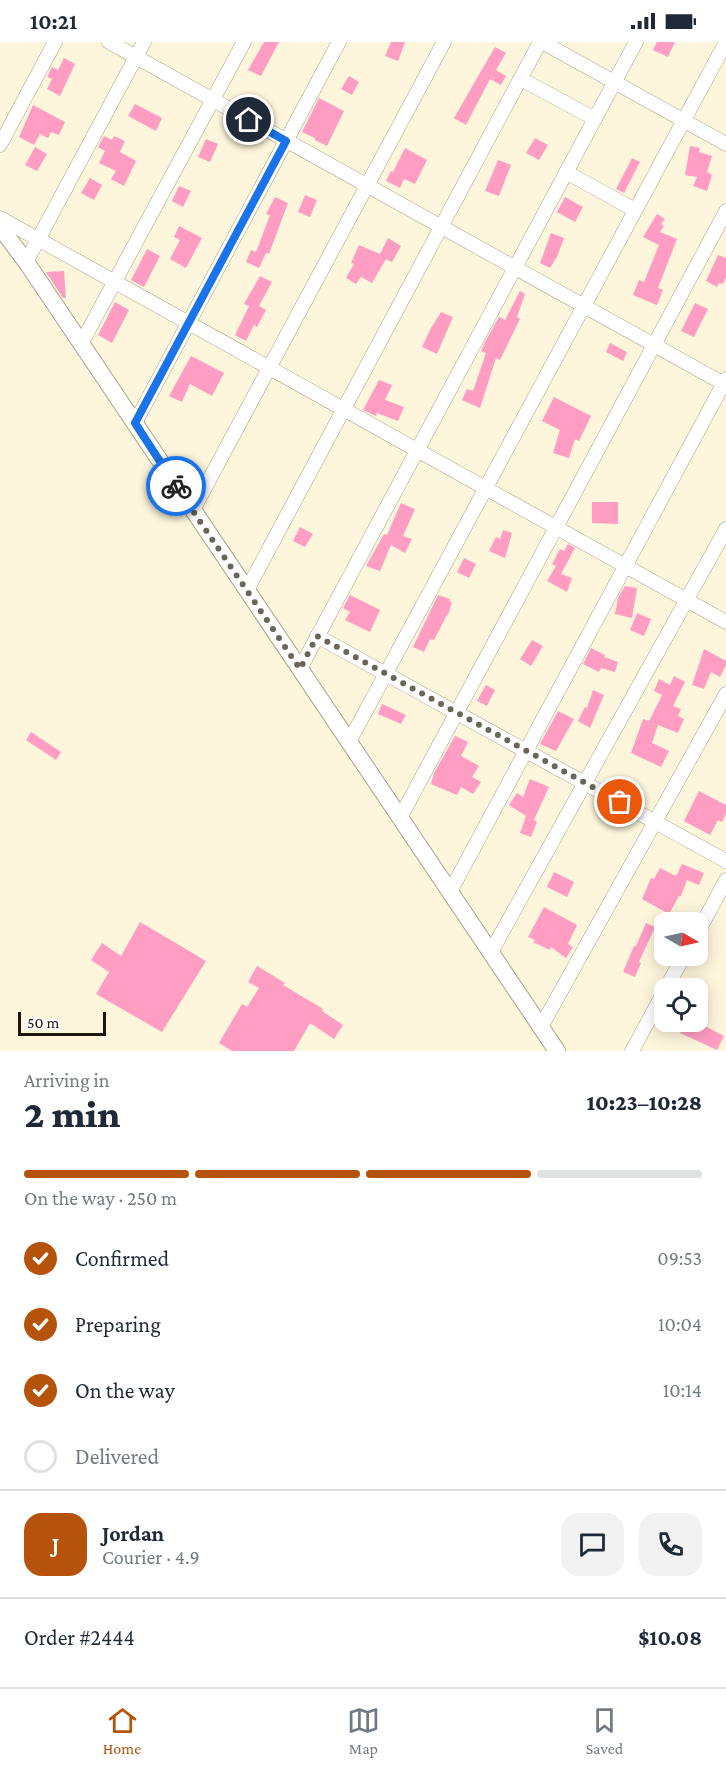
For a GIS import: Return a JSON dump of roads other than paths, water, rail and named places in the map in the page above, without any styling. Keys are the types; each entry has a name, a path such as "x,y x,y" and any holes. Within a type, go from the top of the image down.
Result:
{"street":[{"path":"0,145 55,42"},
{"path":"109,42 725,383 450,892"},
{"path":"26,262 144,42"},
{"path":"81,344 244,42"},
{"path":"135,423 339,42"},
{"path":"193,510 444,42"},
{"path":"247,590 541,42 726,144"},
{"path":"300,669 636,42"},
{"path":"350,742 726,42"},
{"path":"521,78 595,119"},
{"path":"566,172 635,210"},
{"path":"400,818 726,211"},
{"path":"0,218 726,622"},
{"path":"0,227 135,423 557,1051"},
{"path":"490,952 726,529"},
{"path":"317,636 726,861"},
{"path":"541,1027 726,694"},
{"path":"708,915 725,885"},
{"path":"632,1051 654,1010"}]}
